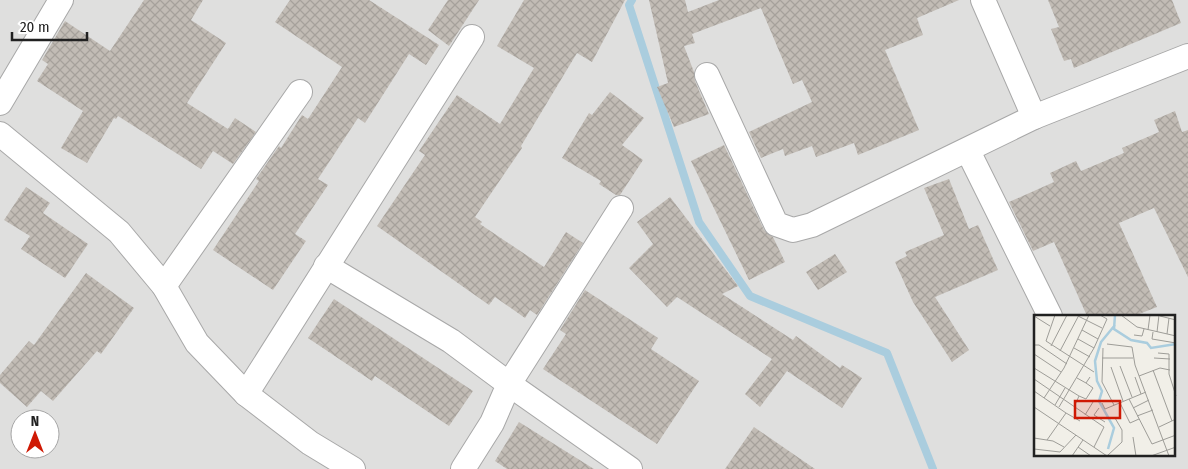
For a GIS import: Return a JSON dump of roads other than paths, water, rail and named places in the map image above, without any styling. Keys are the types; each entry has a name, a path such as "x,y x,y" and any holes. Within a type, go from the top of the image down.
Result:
{"street":[{"path":"0,103 61,0"},
{"path":"983,0 1034,117"},
{"path":"246,394 472,37"},
{"path":"707,75 776,224 793,230 812,224 968,151 1034,117 1185,64"},
{"path":"164,286 300,92"},
{"path":"0,134 118,232 164,286 197,343 246,394 310,443 353,469"},
{"path":"968,151 1050,315"},
{"path":"463,469 492,423 509,384 621,208"},
{"path":"326,266 451,341 630,469"}],"waterway":[{"path":"632,0 629,5 699,222 750,296 887,353 933,469"}]}
